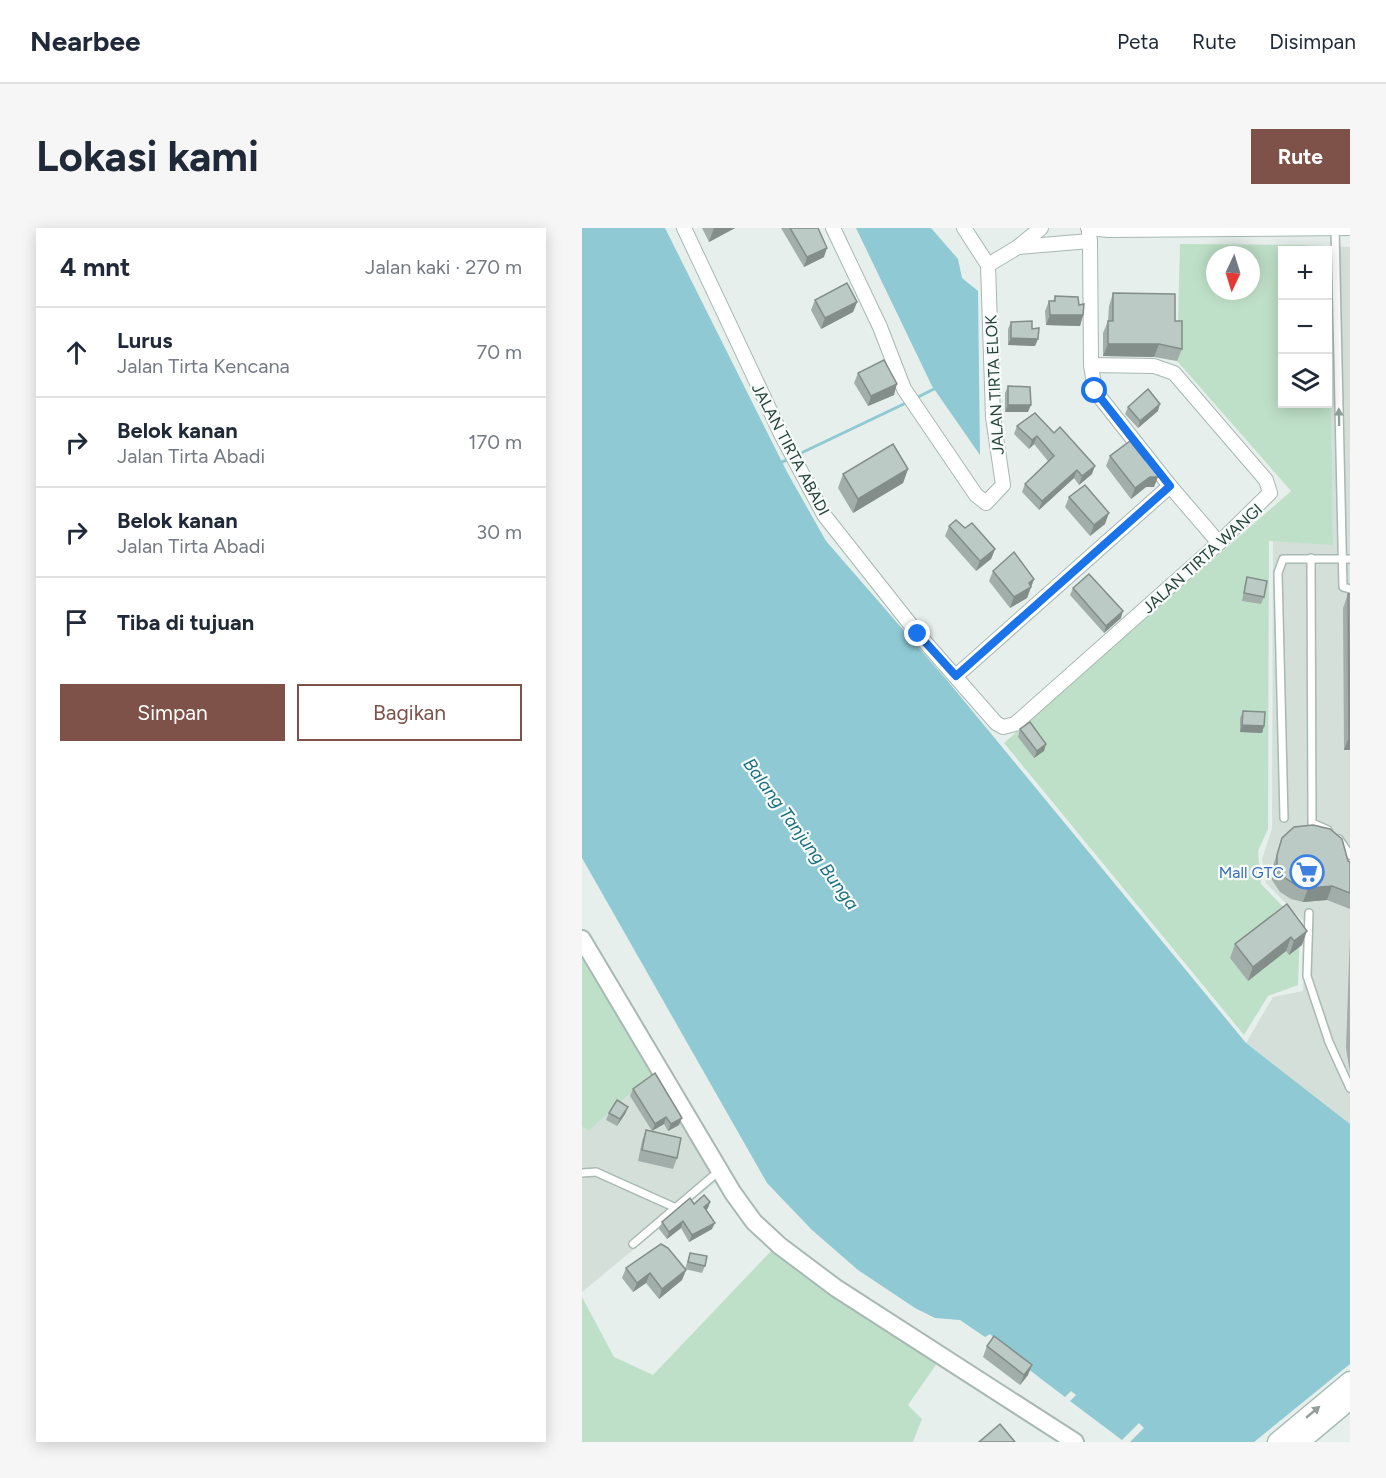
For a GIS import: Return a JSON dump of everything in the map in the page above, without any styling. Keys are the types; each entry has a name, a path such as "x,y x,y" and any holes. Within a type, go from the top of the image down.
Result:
{"main road":[{"path":"1277,1442 1350,1382"},
{"path":"1300,1442 1350,1400"}],"street":[{"name":"JALAN TIRTA ABADI","path":"684,228 782,436 824,515 918,634 996,723 1003,727"},
{"name":"JALAN TIRTA ELOK","path":"833,228 880,327 904,389 916,410 980,500 988,502 1003,485 993,417 988,266"},
{"path":"964,228 988,266 1018,247 1041,228"},
{"path":"1018,247 1060,242 1089,233 1350,228"},
{"path":"1089,233 1091,365 1092,382 1097,395 1219,543"},
{"name":"JALAN TIRTA WANGI","path":"1003,727 1015,724 1268,497 1270,488 1266,480 1174,373 1154,366 1091,365"},
{"path":"956,676 1170,486"},
{"path":"582,939 719,1171 754,1222 800,1263 1075,1442"}],"lane":[{"path":"1335,228 1346,559 1343,587 1350,589"},
{"path":"1311,558 1312,823 1335,834 1350,855"},
{"path":"1284,818 1278,573 1283,559 1346,559"},
{"path":"1309,913 1307,976 1329,1042 1350,1088"},
{"path":"633,1244 719,1171"},
{"path":"582,1173 596,1172 676,1208"}],"shaded area":[{"path":"1332,246 1350,247 1350,1124 1246,1043 1273,997 1303,991 1305,923 1266,883 1262,859 1272,829 1273,541 1333,544 1331,408"},
{"path":"658,1068 724,1175 582,1292 582,1127 589,1131"}],"green space":[{"path":"1180,244 1306,245 1278,246 1278,408 1331,408 1333,545 1269,541 1268,829 1258,851 1261,884 1300,924 1298,985 1268,996 1244,1035 1004,743 1291,491 1177,361"},
{"path":"582,935 658,1068 589,1131 582,1127"},
{"path":"774,1248 940,1359 908,1405 922,1419 913,1442 582,1442 582,1297 614,1357 653,1375"}],"water":[{"name":"Balang Tanjung Bunga","path":"582,228 665,228 787,472 826,541 946,679 1246,1043 1350,1124 1350,1364 1254,1442 1130,1442 1144,1428 1139,1423 1122,1440 1070,1401 1076,1395 1071,1391 1065,1397 994,1343 996,1340 990,1334 985,1337 960,1320 935,1318 915,1308 858,1270 812,1230 767,1183 582,858"},
{"path":"856,228 931,228 958,259 962,278 978,291 980,455 932,386"}],"building":[{"path":"790,228 818,228 827,248 807,257"},
{"path":"847,283 857,302 825,318 815,300"},
{"path":"1113,293 1175,294 1175,321 1182,321 1182,349 1159,344 1108,344 1108,321 1113,321"},
{"path":"1055,296 1078,297 1079,305 1084,304 1083,315 1050,315 1049,301 1055,301"},
{"path":"1032,321 1032,329 1039,328 1038,339 1011,338 1011,322"},
{"path":"884,360 897,384 871,396 858,373"},
{"path":"1008,386 1030,387 1031,405 1008,405"},
{"path":"1148,389 1160,404 1140,421 1128,407"},
{"path":"1035,413 1054,433 1060,427 1095,466 1082,476 1077,470 1042,501 1025,484 1054,456 1037,436 1032,440 1017,426"},
{"path":"1130,441 1145,460 1150,460 1159,471 1158,477 1150,477 1135,488 1110,456"},
{"path":"893,444 908,469 858,499 843,474"},
{"path":"1085,485 1109,513 1094,525 1069,497"},
{"path":"956,520 965,528 972,523 995,549 980,561 949,526"},
{"path":"1014,552 1034,579 1029,583 1031,587 1014,597 993,571"},
{"path":"1089,574 1123,611 1106,626 1073,588"},
{"path":"1247,577 1267,581 1264,597 1244,593"},
{"path":"1348,594 1350,594 1350,737 1349,737"},
{"path":"1243,711 1265,712 1264,726 1242,725"},
{"path":"1030,722 1046,744 1037,751 1020,729"},
{"name":"Mall GTC","path":"1313,825 1330,829 1342,839 1350,862 1350,893 1332,886 1308,888 1296,885 1285,878 1277,866 1277,855 1282,838 1294,827"},
{"path":"1287,904 1307,931 1294,941 1291,937 1253,967 1235,944"},
{"path":"655,1073 682,1118 671,1124 666,1117 655,1124 633,1089"},
{"path":"617,1100 628,1107 620,1119 609,1113"},
{"path":"646,1130 681,1138 677,1158 642,1150"},
{"path":"704,1195 710,1202 704,1207 715,1223 692,1235 683,1221 669,1232 662,1222 690,1198 694,1204"},
{"path":"661,1244 668,1248 686,1270 662,1289 650,1273 637,1283 626,1268"},
{"path":"690,1253 707,1256 705,1266 688,1262"},
{"path":"994,1336 1032,1365 1024,1375 987,1346"},
{"path":"1000,1424 1015,1442 979,1442"}],"waterway":[{"path":"916,398 934,389"},
{"path":"797,455 908,402"},
{"path":"782,462 789,459"}],"place":[{"name":"Mall GTC","path":"1307,872"}],"route":[{"path":"918,634 956,676 1170,486 1095,391"}]}
